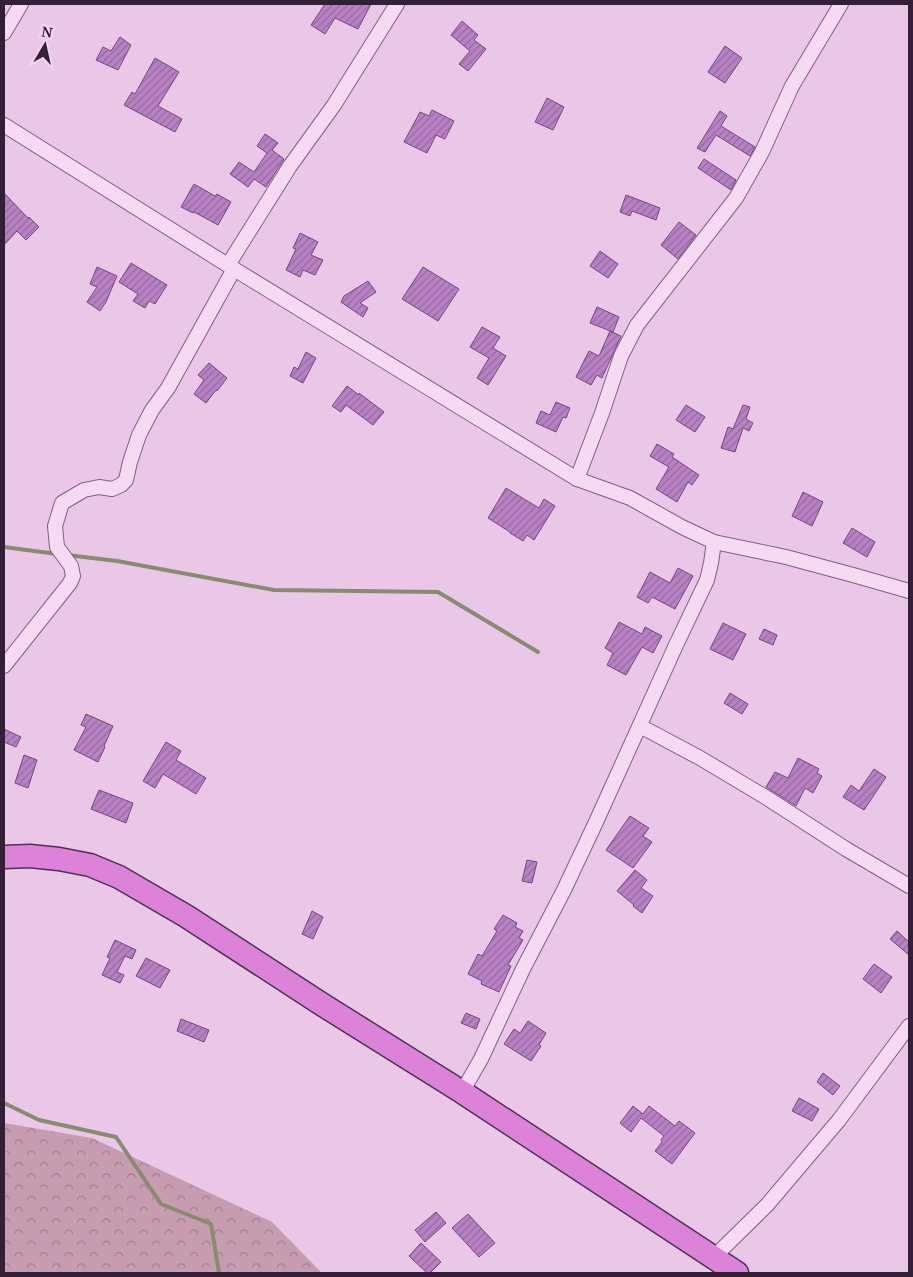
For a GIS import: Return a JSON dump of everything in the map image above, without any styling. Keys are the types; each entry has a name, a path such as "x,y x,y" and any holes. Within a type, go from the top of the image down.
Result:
{"highway":[{"path":"4,857 30,856 59,859 90,865 119,877 186,916 323,1006 462,1092 737,1273"}],"street":[{"path":"4,33 21,4"},
{"path":"4,666 62,594 73,576 71,566 57,547 55,526 62,503 84,490 99,487 112,489 121,486 126,480 139,435 152,410 168,388 231,267 290,166 334,105 397,4"},
{"path":"577,479 621,356 637,326 736,198 762,152 792,86 841,4"},
{"path":"4,125 577,479 630,498 682,527 714,542 786,557 909,591"},
{"path":"462,1092 481,1059 523,969 564,890 707,580 714,542"},
{"path":"640,726 700,758 909,886"},
{"path":"714,1257 767,1205 839,1120 909,1026"}],"green space":[{"path":"4,1123 92,1138 272,1222 322,1273 4,1273"}],"building":[{"path":"325,4 371,4 358,29 335,18 325,34 311,25"},
{"path":"462,21 478,35 474,40 486,49 468,71 459,64 470,51 451,35"},
{"path":"120,37 131,45 118,70 96,60 103,47 111,51"},
{"path":"725,46 742,58 725,83 708,72"},
{"path":"155,58 179,72 158,106 182,119 175,132 124,105 132,92 135,94"},
{"path":"547,98 564,107 553,130 535,122"},
{"path":"432,110 454,121 445,139 436,135 427,153 404,142 420,112 429,116"},
{"path":"720,111 727,116 721,126 755,147 750,156 716,135 705,152 697,148"},
{"path":"265,134 278,143 272,150 284,159 266,187 254,179 248,187 230,174 239,162 254,172 267,153 257,146"},
{"path":"704,159 736,180 731,190 698,168"},
{"path":"194,184 215,196 217,194 231,202 218,225 181,207"},
{"path":"4,193 39,227 26,240 17,231 4,245"},
{"path":"626,195 660,208 656,220 632,211 630,216 620,212"},
{"path":"679,222 696,235 678,259 661,245"},
{"path":"300,233 318,242 311,255 323,260 315,275 303,270 300,277 286,270 296,249 293,248"},
{"path":"600,251 618,264 608,278 590,266"},
{"path":"131,263 167,285 155,304 149,301 145,308 133,301 138,294 119,282"},
{"path":"97,267 117,276 100,311 87,302 97,287 90,284"},
{"path":"423,267 459,289 438,321 402,299"},
{"path":"368,281 376,292 360,303 368,308 363,317 341,302 344,296"},
{"path":"597,307 619,317 613,332 590,323"},
{"path":"482,327 500,337 493,348 506,356 488,385 477,378 489,358 470,347"},
{"path":"610,331 621,336 602,378 597,375 591,385 576,377 589,351 599,356"},
{"path":"306,352 316,358 303,383 290,376 294,367 298,369"},
{"path":"209,363 227,378 206,403 194,394 204,380 198,375"},
{"path":"347,386 384,412 373,425 346,405 341,412 332,406"},
{"path":"556,402 570,408 566,418 563,417 556,432 536,423 541,411 550,415"},
{"path":"686,405 705,417 695,432 676,420"},
{"path":"743,405 750,407 746,419 753,423 749,431 743,428 735,452 721,448 728,427 733,429"},
{"path":"657,444 674,454 672,457 699,475 692,485 688,482 677,502 656,489 669,467 650,456"},
{"path":"506,488 539,508 544,499 555,506 534,540 527,535 523,541 488,518"},
{"path":"803,492 823,502 812,526 792,516"},
{"path":"852,528 875,542 867,557 843,543"},
{"path":"678,568 693,576 675,609 652,597 648,603 637,597 650,572 670,583"},
{"path":"619,622 642,634 645,627 662,636 653,653 642,647 626,675 607,665 613,653 605,648"},
{"path":"723,623 746,634 733,660 710,649"},
{"path":"764,629 777,635 773,645 759,639"},
{"path":"730,693 748,704 742,714 724,703"},
{"path":"86,714 113,726 98,762 74,750 86,727 81,725"},
{"path":"4,729 21,737 16,747 4,742"},
{"path":"166,742 181,751 176,760 206,778 196,794 163,774 155,788 143,781"},
{"path":"24,755 37,760 28,788 15,783"},
{"path":"798,758 819,769 817,773 822,776 813,793 805,788 796,806 766,787 775,772 788,778"},
{"path":"874,769 886,777 864,810 843,797 851,785 859,791"},
{"path":"99,790 133,803 126,823 91,809"},
{"path":"630,816 649,828 643,836 652,842 633,868 606,850"},
{"path":"527,860 537,862 532,883 522,881"},
{"path":"635,870 647,880 641,888 653,896 642,913 617,891"},
{"path":"312,911 323,917 313,939 302,934"},
{"path":"503,915 517,923 515,927 523,931 519,938 523,940 508,965 511,966 499,992 481,984 482,981 468,974 478,954 482,956 497,931 494,929"},
{"path":"897,931 909,942 909,955 890,939"},
{"path":"115,940 136,950 132,959 125,956 117,972 124,975 120,983 102,975 110,958 107,957"},
{"path":"146,958 170,970 160,988 136,976"},
{"path":"874,964 892,977 881,993 863,979"},
{"path":"466,1013 480,1019 476,1029 461,1023"},
{"path":"181,1019 209,1030 204,1042 177,1031"},
{"path":"528,1021 546,1033 539,1045 541,1046 531,1061 504,1044 514,1029 520,1033"},
{"path":"823,1073 840,1086 833,1095 817,1082"},
{"path":"799,1098 819,1109 812,1121 792,1111"},
{"path":"633,1106 643,1114 649,1106 675,1126 679,1121 695,1133 672,1164 655,1151 664,1136 641,1118 631,1132 620,1123"},
{"path":"436,1212 446,1223 425,1242 415,1230"},
{"path":"468,1214 495,1243 479,1257 452,1228"},
{"path":"421,1243 441,1262 430,1273 427,1273 409,1256"}],"waterway":[{"path":"4,547 57,554"},
{"path":"67,555 117,561 274,590 438,592 538,652"},
{"path":"4,1103 39,1120 116,1137 161,1204 211,1224 219,1273"}]}
